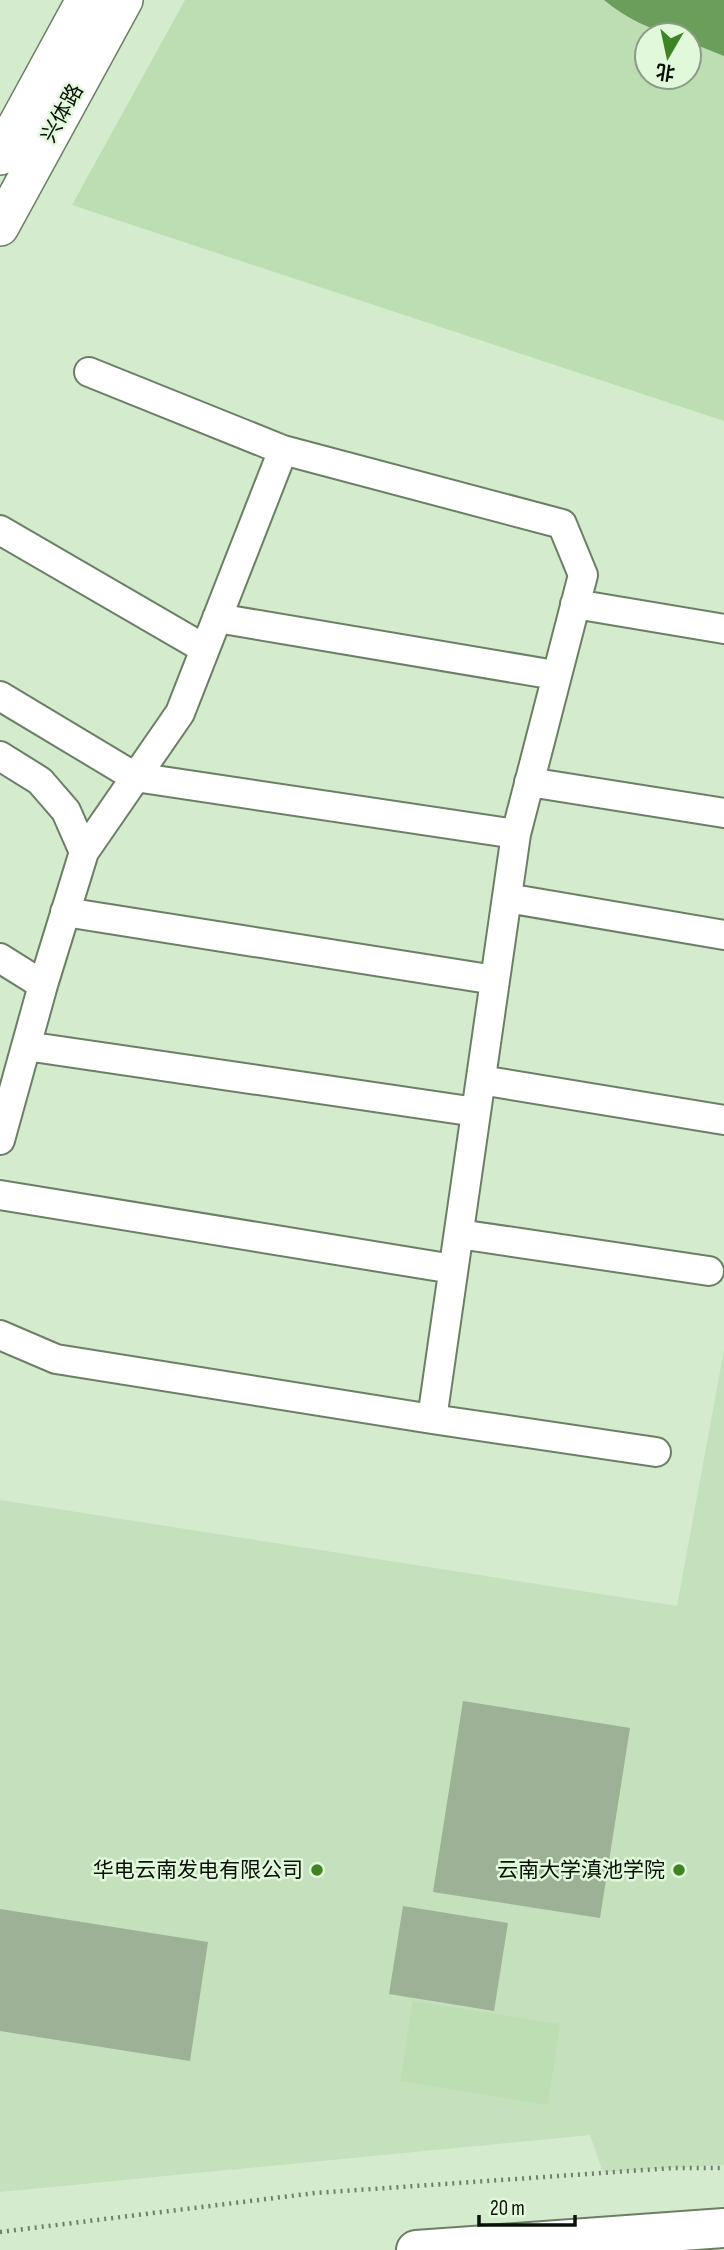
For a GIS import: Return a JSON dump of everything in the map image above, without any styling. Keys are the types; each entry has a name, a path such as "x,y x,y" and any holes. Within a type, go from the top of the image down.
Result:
{"main road":[{"path":"416,2250 724,2228"}],"street":[{"name":"兴体路","path":"0,156 85,0"},
{"name":"兴体路","path":"0,227 124,0"},
{"path":"89,372 284,450 562,524 583,575 516,834 432,1419"},
{"path":"0,1140 43,985 84,852 180,713 284,450"},
{"path":"0,530 205,649"},
{"path":"575,604 724,629"},
{"path":"217,618 555,675"},
{"path":"0,696 135,777 516,834"},
{"path":"0,756 40,780 66,811 84,852"},
{"path":"529,782 724,813"},
{"path":"507,898 724,935"},
{"path":"65,912 495,980"},
{"path":"0,958 43,985"},
{"path":"26,1046 476,1112"},
{"path":"481,1080 724,1120"},
{"path":"0,1195 453,1269"},
{"path":"459,1234 709,1271"},
{"path":"0,1335 56,1359 656,1452"}],"path":[{"path":"0,2232 314,2193 659,2169 724,2168"}],"shaded area":[{"path":"185,0 724,0 724,421 72,205"},
{"path":"604,0 724,0 724,56 703,48 703,21 637,21"},
{"name":"华电云南发电有限公司","path":"724,1350 724,2165 603,2172 590,2135 0,2192 0,1500 677,1606"},
{"path":"413,2001 560,2024 548,2105 400,2081"}],"building":[{"path":"463,1701 630,1728 600,1918 433,1892"},
{"path":"403,1906 508,1923 494,2011 389,1994"},
{"path":"0,1909 208,1942 190,2061 0,2031"}],"place":[{"name":"华电云南发电有限公司","path":"317,1870"},
{"name":"云南大学滇池学院","path":"679,1870"}]}
